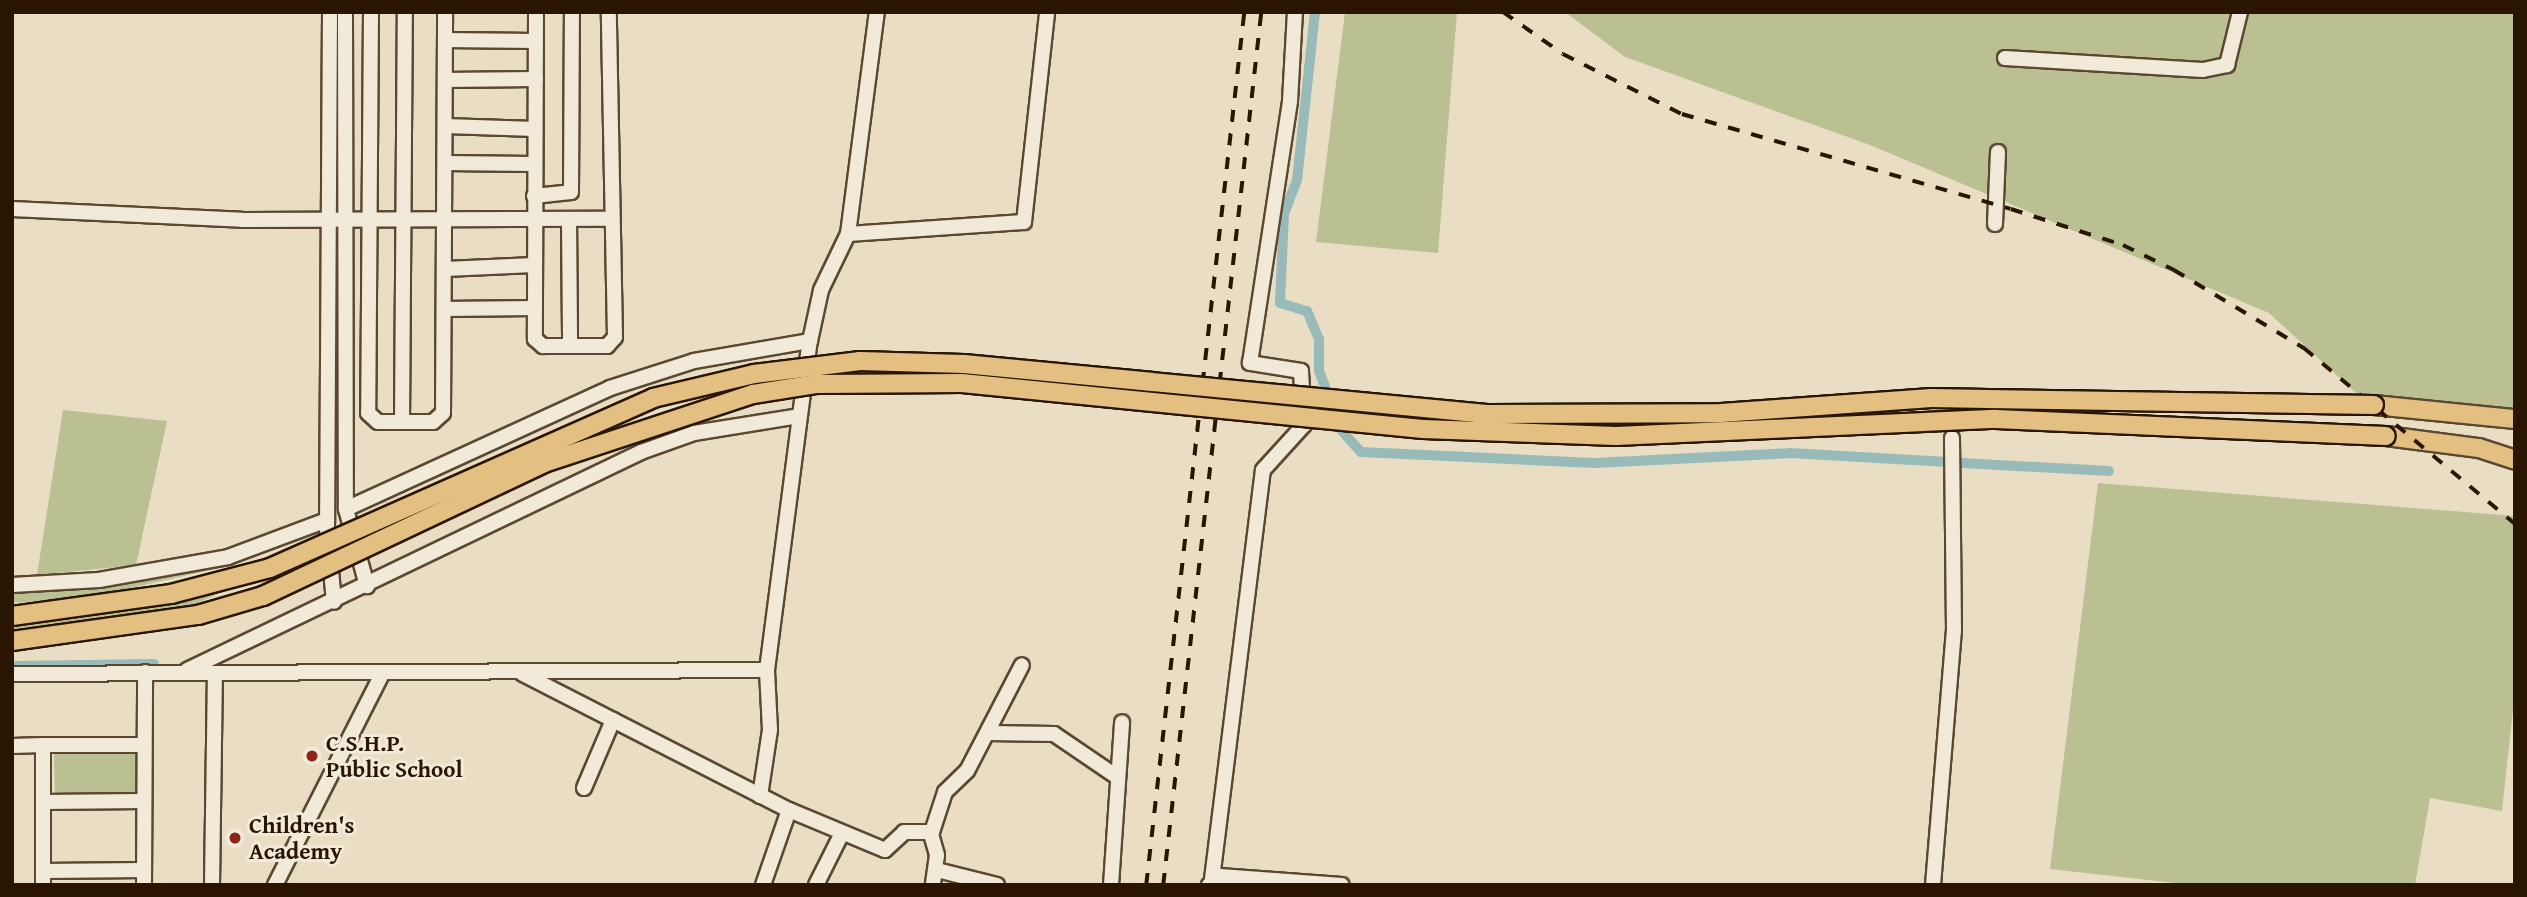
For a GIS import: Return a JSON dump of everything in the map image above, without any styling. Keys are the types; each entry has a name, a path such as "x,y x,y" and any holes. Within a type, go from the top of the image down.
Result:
{"main road":[{"path":"12,616 171,594 270,568 653,398 754,374 860,361 964,364 1487,414 1721,413 1931,398 2374,405 2515,419"},
{"path":"12,641 198,615 263,596 544,463 753,394 817,384 962,383 1423,429 1588,435 1996,419 2386,436 2515,460"}],"street":[{"path":"330,12 346,509 367,586"},
{"path":"334,602 327,520 345,12"},
{"path":"371,12 368,413 373,421 402,422 442,416 445,12"},
{"path":"402,422 405,12"},
{"path":"536,12 533,164 538,344 570,346 607,346 615,337 610,219 608,12"},
{"path":"534,196 570,191 572,12"},
{"path":"760,796 770,730 767,670 810,341 821,290 848,234 877,12"},
{"path":"848,234 1024,222 1047,12"},
{"path":"1295,12 1284,149 1250,363 1301,371 1304,425 1263,470 1210,882 1342,885"},
{"path":"2005,58 2215,68 2227,65 2240,12"},
{"path":"445,40 536,41"},
{"path":"445,80 536,79"},
{"path":"445,126 535,129"},
{"path":"1995,224 1998,152"},
{"path":"445,163 533,164"},
{"path":"12,209 242,220 336,217 610,219"},
{"path":"569,219 570,346"},
{"path":"445,269 534,265"},
{"path":"444,309 535,308"},
{"path":"346,509 610,388 694,361 810,341"},
{"path":"181,673 334,602 641,452 694,433 799,416"},
{"path":"1933,885 1954,630 1952,438"},
{"path":"12,585 99,580 228,557 327,520"},
{"path":"997,885 935,877 931,834 945,792 967,771 1022,665"},
{"path":"12,674 767,670"},
{"path":"44,745 43,878 144,877 145,672"},
{"path":"518,672 760,796 884,850 904,832 931,834"},
{"path":"212,885 215,673"},
{"path":"275,885 382,674"},
{"path":"584,788 613,720"},
{"path":"1111,885 1122,722"},
{"path":"988,733 1054,734 1117,777"},
{"path":"12,746 143,745"},
{"path":"43,802 143,801"},
{"path":"763,885 789,810"},
{"path":"816,885 842,833"}],"green space":[{"path":"1345,12 1457,12 1438,253 1316,242"},
{"path":"1565,12 2515,12 2515,412 2378,413 2269,313 1870,145 1625,57"},
{"path":"63,410 167,421 136,565 37,575"},
{"path":"2098,483 2515,516 2515,691 2502,811 2430,798 2415,885 2193,885 2050,869"},
{"path":"224,567 94,596 12,603 12,590"},
{"path":"240,584 193,605 134,619 12,632 12,624 132,611"},
{"path":"140,750 141,799 55,800 54,751"}],"waterway":[{"path":"1315,12 1297,180 1284,214 1280,303 1307,311 1319,339 1319,371 1342,431 1361,452 1595,463 1790,453 1944,462"},
{"path":"1962,463 2109,471"},
{"path":"12,666 154,664"}],"railway":[{"path":"1146,885 1244,12"},
{"path":"1163,885 1261,12"},
{"path":"1503,12 1563,54 1682,114 2011,209 2123,245 2174,270 2304,348 2515,524"}],"place":[{"name":"C.S.H.P. Public School","path":"312,756"},
{"name":"Children's Academy","path":"235,838"}]}
